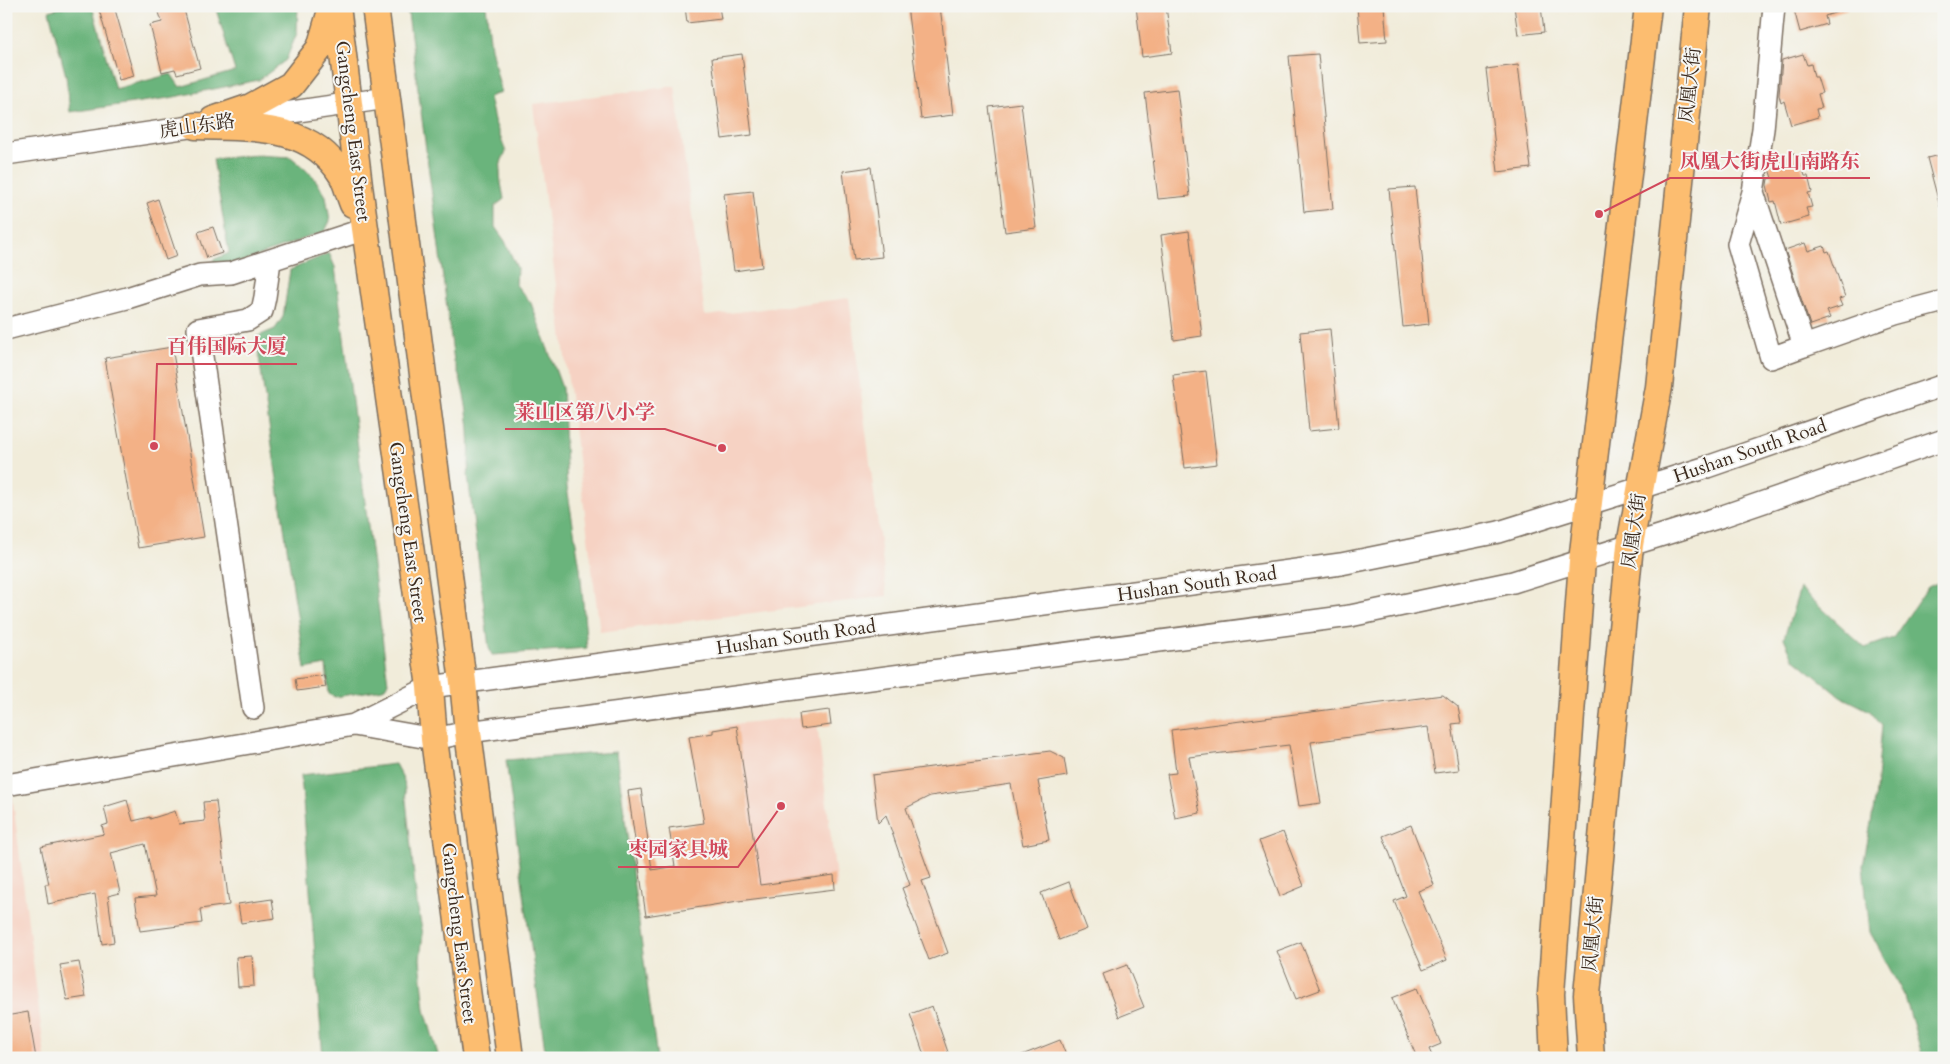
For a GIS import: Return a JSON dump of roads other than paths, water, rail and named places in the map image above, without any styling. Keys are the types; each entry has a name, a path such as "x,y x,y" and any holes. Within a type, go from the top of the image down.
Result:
{"main road":[{"path":"195,126 251,108 291,85 320,48 332,6"},
{"name":"Gangcheng East Street","path":"337,6 365,236 430,687 434,739 476,1058"},
{"name":"Gangcheng East Street","path":"374,6 388,98 510,1058"},
{"name":"凤凰大街","path":"1554,1058 1551,994 1582,561 1648,6"},
{"name":"凤凰大街","path":"1590,1058 1587,995 1630,546 1659,387 1698,6"},
{"path":"195,126 252,128 290,133 323,151 342,176 365,236"}],"street":[{"path":"1774,6 1763,129 1753,192 1738,244 1771,358 1895,314 1944,301"},
{"name":"虎山东路","path":"6,154 388,98"},
{"path":"1753,192 1804,346"},
{"path":"6,329 127,298 200,275 231,273 365,236"},
{"path":"253,708 198,329 248,320 262,311 266,297 270,261"},
{"name":"Hushan South Road","path":"354,725 430,687 1341,564 1500,532 1707,467 1944,385"},
{"path":"6,785 354,725 434,739 468,732 1350,616 1513,582 1723,516 1944,440"}],"place":[{"name":"凤凰大街虎山南路东","path":"1599,214"},
{"name":"百伟国际大厦","path":"154,446"},
{"name":"莱山区第八小学","path":"722,448"},
{"name":"枣园家具城","path":"781,806"}]}
